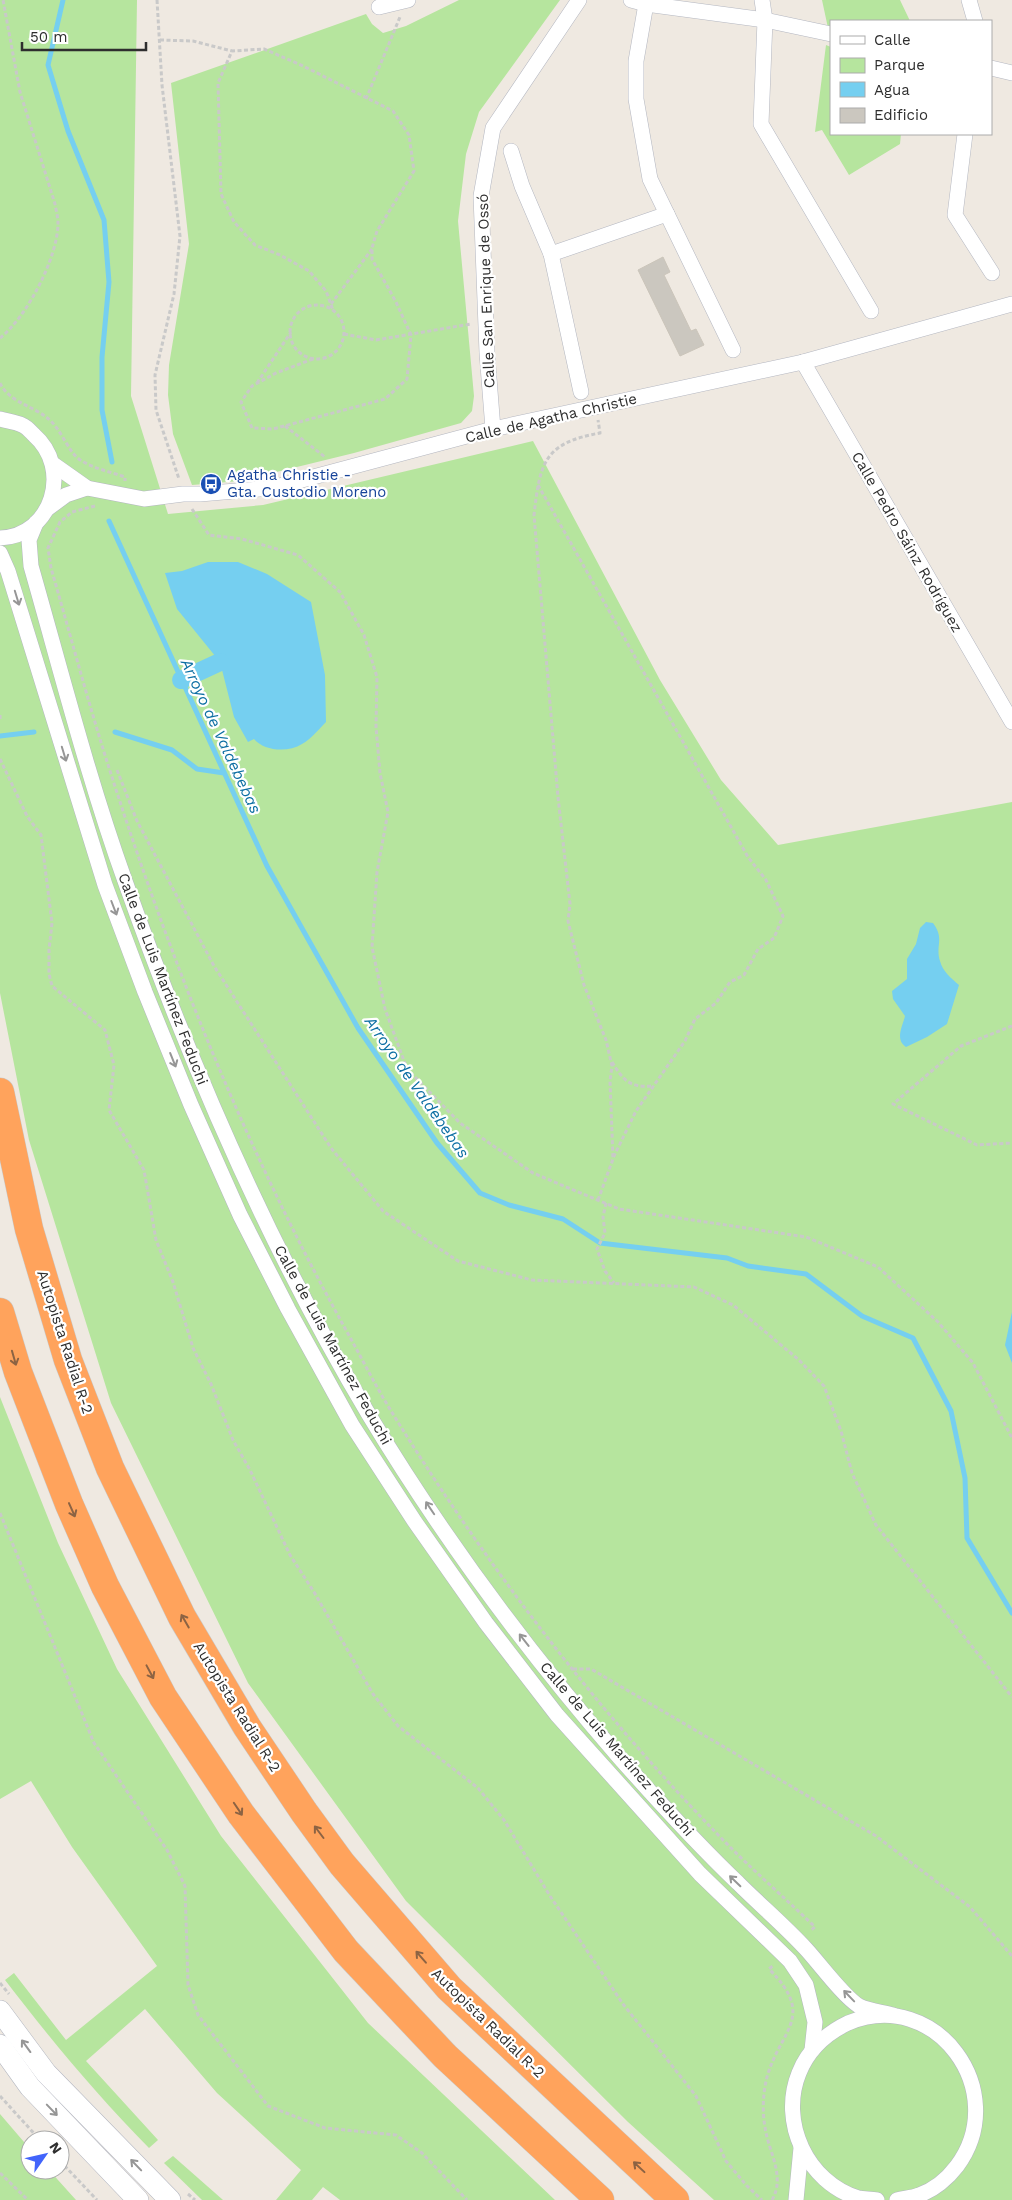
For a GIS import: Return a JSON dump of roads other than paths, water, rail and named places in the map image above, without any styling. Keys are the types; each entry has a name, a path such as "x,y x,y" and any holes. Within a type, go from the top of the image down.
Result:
{"highway":[{"name":"Autopista Radial R-2","path":"0,1092 32,1238 68,1360 110,1468 182,1617 247,1727 304,1812 342,1864 449,1988 675,2200"},
{"path":"0,1312 18,1372 69,1504 105,1586 163,1697 241,1814 346,1951 445,2056 600,2200"}],"street":[{"path":"379,7 408,0"},
{"name":"Calle San Enrique de Ossó","path":"493,429 481,196 493,128 579,0"},
{"path":"631,0 646,4 765,20 830,34"},
{"path":"762,0 765,20 761,124 871,311"},
{"path":"968,0 975,20"},
{"path":"646,4 636,61 636,99 650,179 733,350"},
{"path":"992,68 1012,73"},
{"path":"965,135 955,215 992,273"},
{"path":"511,151 522,186 551,254 581,392"},
{"path":"551,254 667,214"},
{"name":"Calle de Agatha Christie","path":"53,464 87,488 144,499 183,494 272,488 493,429 803,362 1012,304"},
{"name":"Calle Pedro Sáinz Rodríguez","path":"803,362 1012,722"},
{"path":"0,419 23,425 44,443 53,464 55,484 46,509 36,523 22,532 0,538"},
{"name":"Calle de Agatha Christie","path":"46,509 66,494 87,488"},
{"name":"Calle de Luis Martínez Feduchi","path":"36,523 29,540 31,566 92,777 124,879 209,1098 254,1197 305,1300 369,1415 431,1510 502,1611 578,1710 714,1860 805,1947 827,1974 858,2005 923,2023 949,2040 968,2065 978,2094 977,2125 966,2155 947,2179 920,2195 897,2200"},
{"name":"Calle de Luis Martínez Feduchi","path":"0,553 8,570 105,885 191,1105 232,1197 288,1309 352,1425 414,1522 486,1623 545,1700 635,1805 700,1874 790,1961 806,1985 815,2022 812,2050"},
{"path":"0,2011 46,2073 170,2200"},
{"path":"877,2200 856,2199 835,2187 815,2170 801,2148 793,2123 792,2097 799,2072 812,2050 834,2030 862,2017 893,2015"},
{"path":"0,2045 30,2086 138,2200"},
{"path":"796,2200 801,2148"}],"water":[{"path":"208,562 238,562 267,574 311,602 325,675 326,722 309,739 296,747 283,750 264,746 254,739 248,742 234,717 220,662 177,609 165,573 182,571"},
{"path":"926,922 933,923 937,929 940,961 943,968 959,985 947,1024 927,1037 906,1047 900,1037 905,1016 893,999 892,991 907,979 907,959 916,944 920,928"},
{"path":"1012,1312 1012,1363 1005,1345"}],"waterway":[{"name":"Arroyo de Valdebebas","path":"63,0 48,65 68,131 104,220 109,282 102,357 102,410 112,462"},
{"name":"Arroyo de Valdebebas","path":"109,521 267,866 358,1028 437,1143 480,1193 509,1205 563,1219 600,1243 727,1258 748,1266 806,1274 862,1316 913,1338 951,1411 965,1478 967,1538 1012,1613"},
{"path":"181,680 220,662"},
{"path":"0,736 34,732"},
{"path":"115,732 172,750 197,769 224,773"}],"place":[{"name":"Agatha Christie - Gta. Custodio Moreno","path":"211,484"}]}
